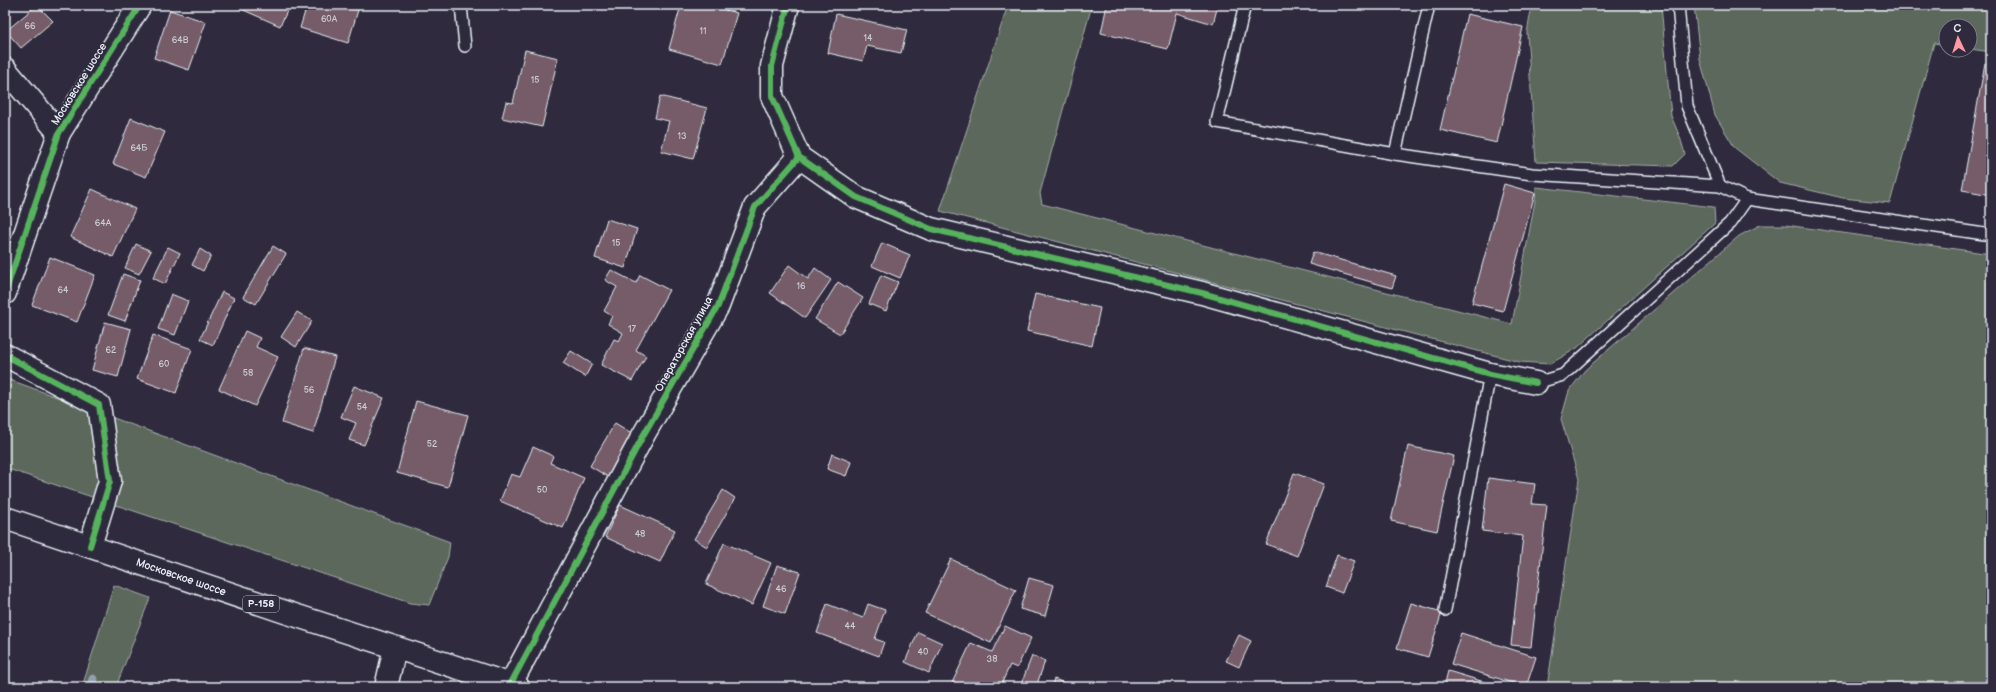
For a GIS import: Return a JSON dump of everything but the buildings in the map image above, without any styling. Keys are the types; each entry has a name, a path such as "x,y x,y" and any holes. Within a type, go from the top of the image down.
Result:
{"street":[{"name":"Московское шоссе","path":"5,293 59,133 140,5"},
{"path":"788,5 772,66 772,96 800,157 856,197 931,230 1202,293 1490,374 1536,383"},
{"name":"Московское шоссе","path":"5,69 59,133"},
{"name":"Операторская улица","path":"514,686 644,434 718,306 756,207 800,157"},
{"path":"5,356 99,405 110,481 90,546"},
{"name":"Московское шоссе","path":"5,518 514,686"},
{"path":"386,687 396,648"}],"lane":[{"path":"461,5 465,46"},
{"path":"1245,5 1217,122 1395,154 1532,174 1720,186 1747,199 1991,235"},
{"path":"1395,154 1429,5"},
{"path":"1678,5 1687,106 1720,186"},
{"path":"1536,383 1563,375 1730,223 1747,199"},
{"path":"1445,610 1490,374"}],"green space":[{"path":"1008,5 1092,5 1040,193 1042,204 1512,324 1535,201 1536,187 1714,207 1715,223 1577,348 1550,364 1520,362 940,211"},
{"path":"1532,5 1661,5 1671,116 1685,154 1673,166 1536,162 1527,33"},
{"path":"1694,5 1991,5 1991,52 1978,50 1978,18 1938,18 1938,44 1934,43 1890,203 1843,198 1780,183 1735,148 1715,115 1700,59"},
{"path":"1760,225 1786,225 1991,254 1991,687 1547,687 1579,479 1561,419 1569,391 1585,370 1739,236"},
{"path":"5,378 450,542 448,557 429,605 410,603 5,468"},
{"path":"114,585 150,598 116,687 82,687"}],"waterway":[{"path":"90,687 93,679"}],"cycle path":[{"path":"5,293 59,133 140,5"},
{"path":"510,685 644,434 718,306 755,207 799,157 772,96 772,66 788,5"},
{"path":"799,157 856,197 931,229 1202,293 1490,374 1536,383"},
{"path":"5,355 99,405 110,481 90,546"}]}
